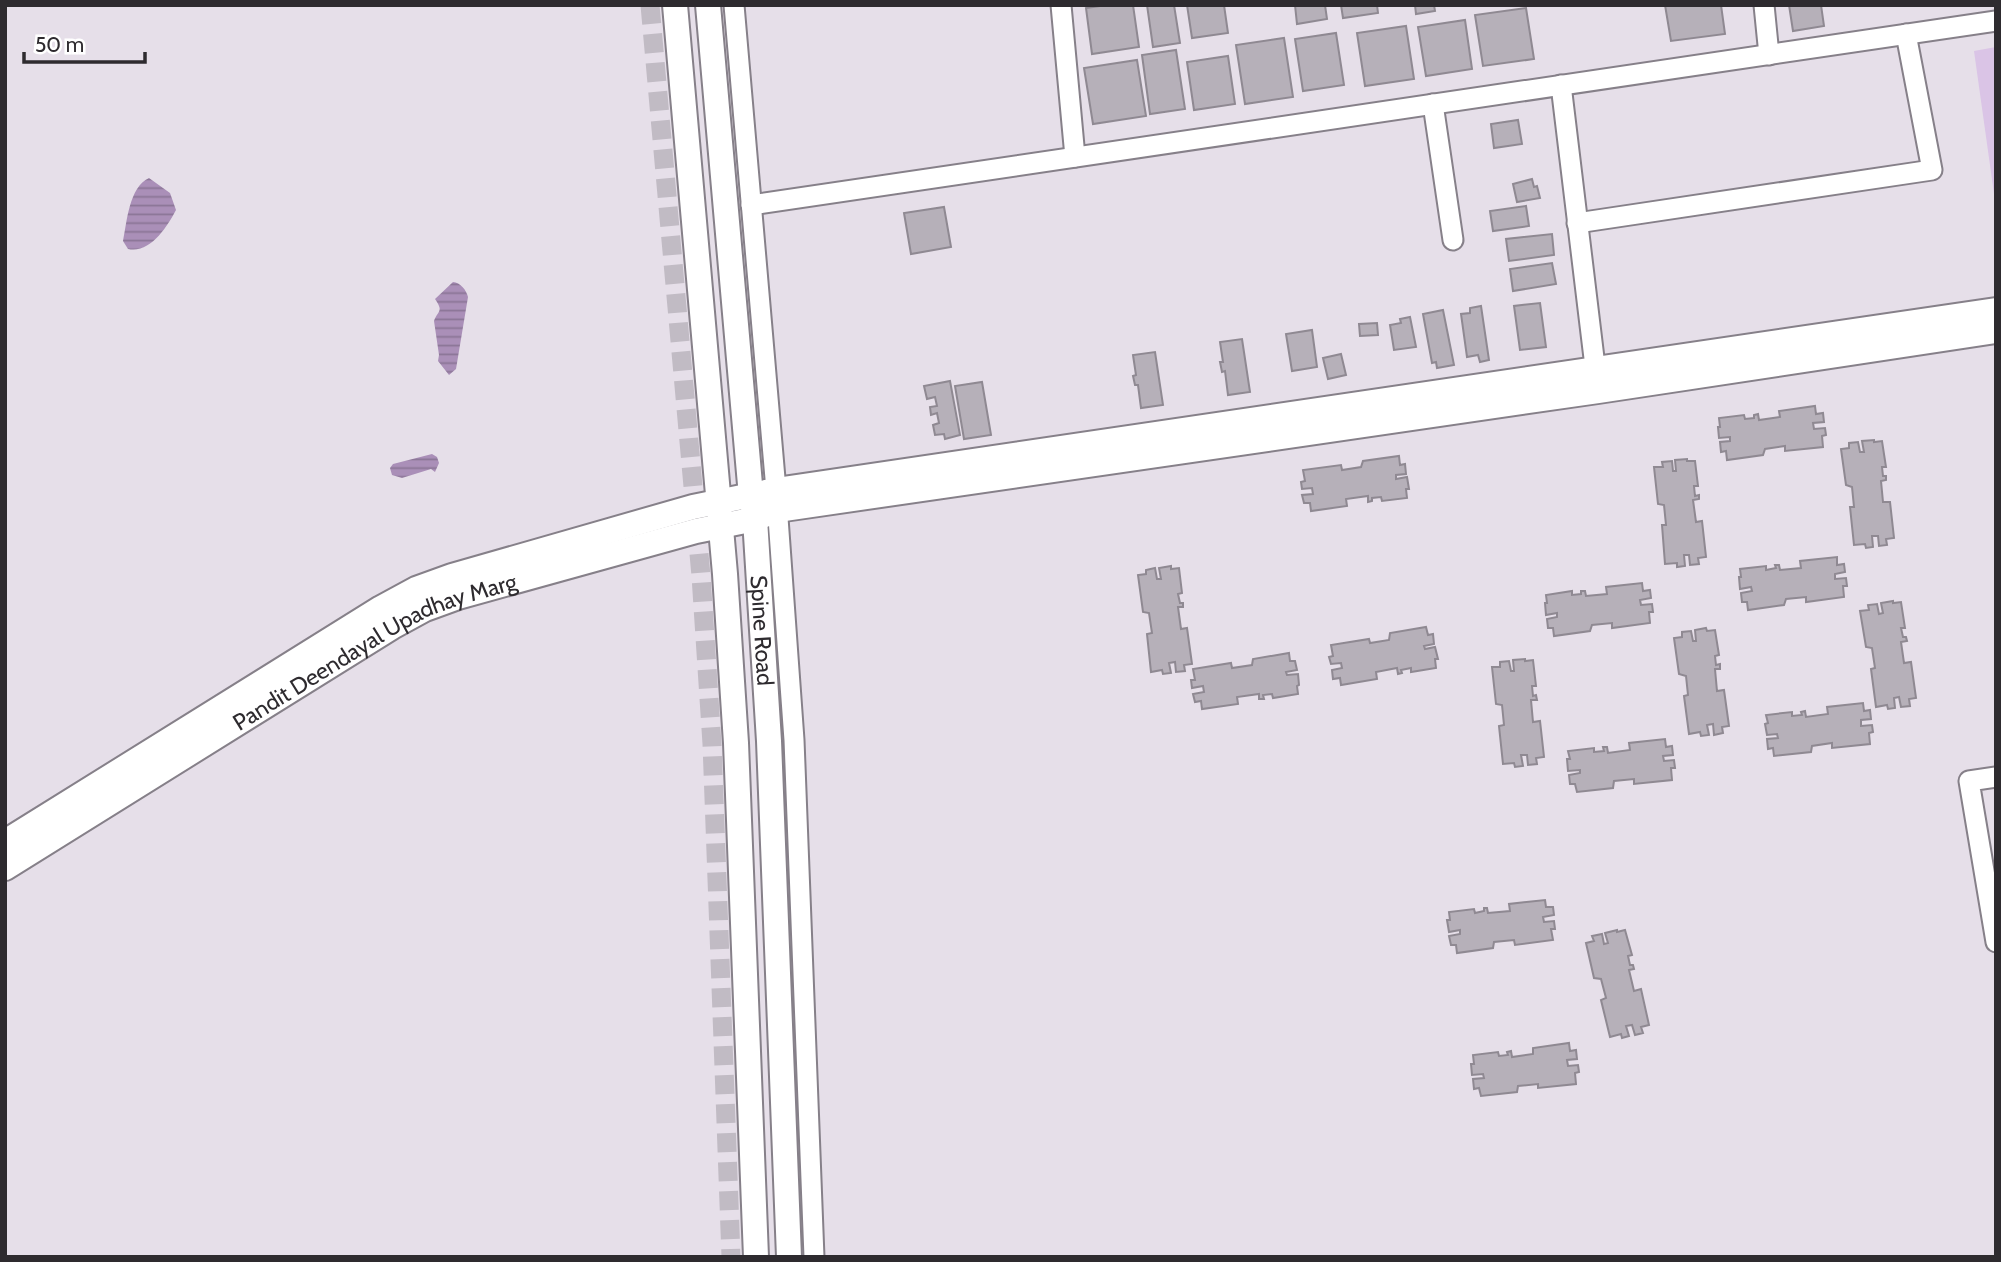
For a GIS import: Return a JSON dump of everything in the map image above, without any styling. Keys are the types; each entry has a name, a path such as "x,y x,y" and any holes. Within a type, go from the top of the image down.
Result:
{"main road":[{"name":"Spine Road","path":"675,5 736,743 756,1257"},
{"name":"Spine Road","path":"708,5 765,504 771,767 789,1257"},
{"path":"1596,380 1996,310"},
{"path":"1596,380 1996,331"},
{"name":"Pandit Deendayal Upadhay Marg","path":"5,868 425,609 719,514 765,504 1596,380"},
{"name":"Pandit Deendayal Upadhay Marg","path":"5,842 415,589 465,572 693,507 719,514"}],"street":[{"name":"Spine Road","path":"734,5 751,205 765,504 794,753 814,1257"},
{"path":"1061,5 1075,157"},
{"path":"1764,5 1769,55"},
{"path":"751,205 1996,21"},
{"path":"1577,223 1932,170 1906,34"},
{"path":"1561,85 1596,380"},
{"path":"1433,104 1452,240"},
{"path":"1996,777 1969,781 1996,942"}],"shaded area":[{"path":"1996,47 1996,208 1974,51"},
{"path":"149,178 170,193 176,210 157,238 144,247 128,249 123,241 130,206 137,189"},
{"path":"453,282 463,287 468,297 456,369 449,375 438,361 434,321 440,309 435,299"},
{"path":"432,454 437,457 439,463 435,472 431,469 402,478 392,475 390,468 393,464"}],"building":[{"path":"1133,5 1139,47 1092,54 1086,8"},
{"path":"1147,5 1174,5 1180,43 1153,47"},
{"path":"1187,5 1224,5 1228,33 1192,38"},
{"path":"1295,5 1325,5 1327,19 1297,24"},
{"path":"1341,5 1377,5 1378,13 1343,18"},
{"path":"1415,5 1434,5 1435,11 1416,14"},
{"path":"1665,5 1721,5 1725,34 1671,41"},
{"path":"1789,5 1821,5 1824,26 1793,31"},
{"path":"1526,8 1534,59 1483,66 1475,15"},
{"path":"1465,20 1472,69 1426,76 1418,27"},
{"path":"1406,26 1414,79 1365,86 1357,33"},
{"path":"1336,33 1344,85 1303,91 1295,39"},
{"path":"1284,38 1293,97 1245,104 1236,45"},
{"path":"1176,50 1185,109 1150,114 1142,55"},
{"path":"1228,56 1235,104 1194,110 1187,62"},
{"path":"1137,60 1146,116 1093,124 1084,68"},
{"path":"1518,120 1522,144 1494,148 1491,124"},
{"path":"1532,179 1540,198 1517,202 1513,184"},
{"path":"1526,206 1529,226 1493,231 1490,211"},
{"path":"944,207 951,247 911,254 904,213"},
{"path":"1552,234 1554,255 1509,261 1506,239"},
{"path":"1552,263 1556,284 1513,291 1510,269"},
{"path":"1540,303 1546,347 1520,350 1514,306"},
{"path":"1481,306 1489,360 1480,362 1478,355 1467,357 1461,314 1470,313 1470,308"},
{"path":"1443,310 1454,365 1437,368 1436,362 1432,363 1423,314"},
{"path":"1410,317 1416,347 1394,350 1390,325 1401,323 1400,319"},
{"path":"1377,323 1378,335 1360,336 1359,324"},
{"path":"1312,330 1317,367 1292,371 1286,334"},
{"path":"1242,339 1250,392 1228,395 1225,371 1222,372 1220,362 1223,362 1220,342"},
{"path":"1155,352 1163,405 1141,408 1138,385 1135,385 1133,376 1136,375 1133,355"},
{"path":"1341,354 1346,375 1328,379 1323,358"},
{"path":"950,381 960,435 945,439 944,434 935,435 933,425 939,423 937,413 931,415 930,407 937,406 935,397 927,399 924,386"},
{"path":"982,382 991,435 964,439 955,386"},
{"path":"1815,406 1816,414 1823,413 1824,422 1813,423 1814,429 1825,428 1826,435 1822,436 1823,447 1785,451 1785,446 1765,449 1763,455 1727,460 1726,451 1721,452 1720,442 1730,441 1730,437 1719,438 1719,418 1744,415 1745,419 1754,418 1754,415 1758,414 1759,420 1780,417 1779,411"},
{"path":"1862,441 1882,441 1886,467 1882,467 1883,476 1886,476 1886,480 1881,481 1883,502 1890,502 1894,538 1886,539 1887,545 1879,546 1878,536 1872,536 1873,547 1866,548 1865,544 1854,545 1850,507 1854,507 1852,487 1846,485 1841,449 1849,448 1849,443 1858,442 1860,452 1864,452"},
{"path":"1399,456 1400,465 1405,464 1406,474 1396,475 1396,479 1407,477 1407,498 1382,501 1381,497 1372,498 1372,501 1368,502 1368,496 1346,499 1347,506 1311,511 1310,503 1304,503 1302,495 1313,494 1312,488 1302,489 1301,482 1305,481 1303,470 1341,465 1342,470 1361,467 1363,461"},
{"path":"1675,460 1695,461 1698,486 1694,486 1695,496 1699,495 1699,499 1693,500 1696,522 1702,521 1706,557 1698,558 1699,564 1690,565 1689,555 1684,555 1685,566 1677,567 1677,563 1665,564 1662,525 1666,525 1664,505 1658,504 1654,467 1663,467 1662,462 1672,461 1673,471 1676,471"},
{"path":"1837,557 1837,565 1844,564 1845,572 1835,574 1835,579 1846,578 1847,586 1843,586 1844,597 1806,602 1806,597 1786,599 1784,605 1748,610 1747,602 1742,602 1741,593 1752,591 1751,587 1740,589 1740,569 1766,566 1766,570 1776,568 1775,565 1779,565 1780,570 1801,568 1800,561"},
{"path":"1171,566 1171,569 1179,568 1182,593 1178,594 1183,607 1178,607 1181,629 1187,628 1192,664 1184,665 1185,671 1176,672 1175,662 1169,663 1171,673 1163,674 1162,670 1151,672 1147,634 1152,633 1149,613 1143,612 1138,575 1146,574 1146,570 1155,568 1157,579 1161,579 1159,568"},
{"path":"1642,583 1643,591 1650,590 1651,598 1640,600 1641,605 1652,604 1653,612 1649,612 1650,623 1612,628 1612,623 1592,625 1590,631 1554,636 1553,628 1548,628 1547,619 1557,617 1557,613 1546,615 1546,595 1572,591 1572,595 1581,594 1581,591 1585,591 1586,596 1607,594 1606,587"},
{"path":"1901,602 1905,628 1901,628 1907,641 1901,642 1904,663 1911,662 1916,698 1909,699 1910,706 1901,707 1899,697 1894,698 1895,708 1888,709 1887,705 1876,707 1871,669 1875,668 1872,648 1866,647 1860,611 1869,610 1868,605 1877,604 1879,614 1883,613 1881,603"},
{"path":"1426,627 1428,635 1433,634 1434,644 1424,646 1425,649 1435,647 1438,659 1435,659 1436,668 1411,672 1411,668 1401,670 1402,673 1398,674 1397,668 1376,672 1377,679 1341,685 1340,678 1333,679 1332,670 1342,668 1341,663 1331,664 1331,645 1369,639 1370,643 1389,640 1390,633"},
{"path":"1706,628 1707,631 1715,630 1719,655 1715,656 1716,665 1720,664 1720,669 1715,669 1717,691 1724,690 1729,726 1722,727 1723,733 1714,735 1713,724 1707,725 1709,735 1701,736 1700,732 1689,734 1684,696 1688,695 1686,676 1679,674 1674,638 1682,637 1682,632 1691,631 1693,641 1696,641 1695,630"},
{"path":"1289,653 1290,661 1295,661 1297,670 1286,672 1287,675 1298,674 1298,694 1273,698 1272,694 1263,695 1264,699 1259,699 1259,694 1237,697 1238,704 1202,709 1201,701 1195,702 1193,694 1204,692 1203,686 1192,688 1191,680 1195,680 1193,669 1231,663 1232,668 1252,665 1253,659"},
{"path":"1513,660 1533,660 1536,686 1532,686 1533,696 1536,695 1537,700 1531,700 1533,722 1540,721 1544,757 1536,758 1537,764 1528,765 1527,755 1521,755 1523,766 1515,767 1514,763 1503,764 1499,726 1504,725 1502,705 1496,704 1492,667 1500,667 1500,662 1509,661 1511,671 1514,671"},
{"path":"1863,703 1864,711 1870,710 1871,719 1861,720 1861,726 1872,725 1873,732 1869,733 1870,744 1832,748 1832,743 1812,746 1811,752 1774,756 1773,748 1768,749 1767,739 1778,738 1777,734 1767,735 1766,715 1792,712 1792,716 1802,715 1801,712 1805,711 1806,717 1828,714 1827,707"},
{"path":"1665,739 1666,747 1672,746 1673,755 1663,756 1664,761 1674,760 1675,768 1671,768 1672,780 1634,784 1634,779 1614,781 1613,788 1577,792 1575,784 1570,784 1569,775 1580,773 1580,770 1568,771 1568,751 1594,748 1594,752 1604,751 1603,747 1607,747 1608,753 1630,750 1629,743"},
{"path":"1545,900 1546,907 1553,907 1554,915 1543,917 1544,922 1554,921 1555,929 1551,929 1553,940 1515,945 1514,940 1494,942 1493,948 1457,953 1456,945 1451,945 1449,936 1460,934 1460,930 1449,932 1449,912 1474,909 1475,913 1484,911 1484,908 1487,908 1488,913 1510,911 1509,904"},
{"path":"1625,930 1632,955 1628,956 1634,969 1629,970 1634,991 1641,989 1649,1025 1641,1027 1643,1033 1635,1035 1632,1025 1626,1026 1629,1036 1622,1038 1621,1034 1610,1037 1601,1000 1606,998 1601,979 1594,978 1586,943 1594,941 1592,936 1602,934 1604,944 1608,943 1605,933"},
{"path":"1569,1043 1570,1051 1576,1050 1577,1059 1567,1060 1568,1066 1578,1065 1579,1072 1575,1073 1576,1084 1538,1088 1538,1084 1518,1086 1517,1092 1481,1096 1479,1088 1474,1089 1473,1079 1484,1078 1483,1074 1472,1075 1473,1055 1498,1052 1499,1056 1508,1055 1507,1052 1511,1051 1512,1057 1533,1054 1533,1048"}],"tunnel":[{"path":"650,5 701,576 712,744 731,1257"}]}
